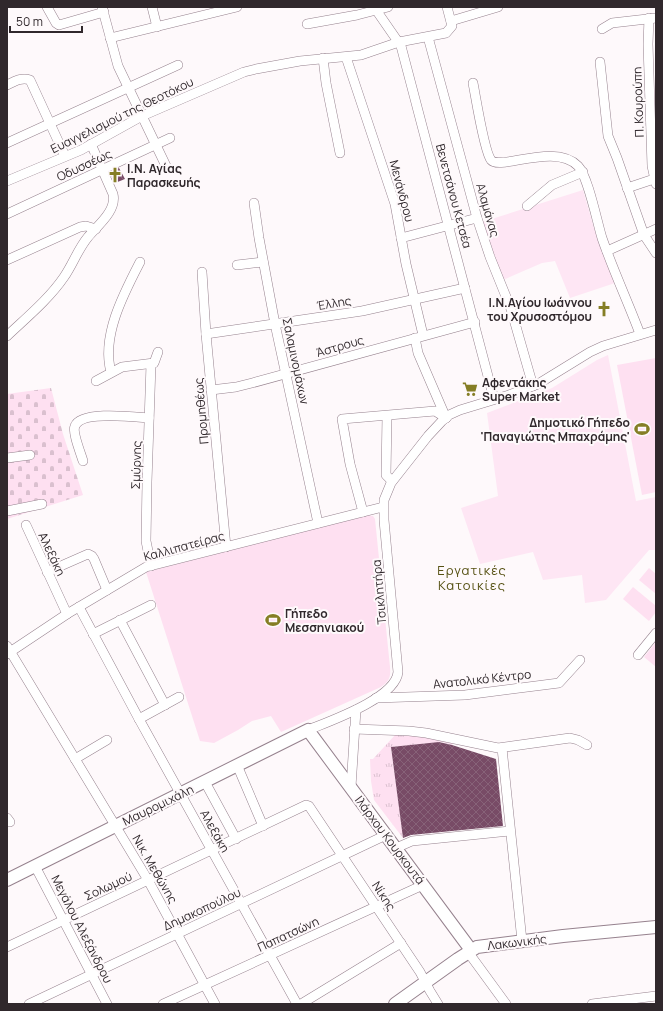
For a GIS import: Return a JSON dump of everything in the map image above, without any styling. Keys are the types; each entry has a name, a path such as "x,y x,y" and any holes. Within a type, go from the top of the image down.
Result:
{"main road":[{"name":"Μαυρομιχάλη","path":"7,880 308,730"},
{"name":"Ιλάρχου Κουρκουτά","path":"308,730 396,848 470,951"},
{"name":"Λακωνικής","path":"395,1004 470,951 480,946 656,927"}],"street":[{"path":"47,7 56,23 59,25 103,9 118,66 166,166"},
{"path":"152,7 157,27"},
{"path":"110,38 237,7"},
{"path":"307,24 357,16 375,9 388,7"},
{"path":"447,7 451,22 498,7"},
{"name":"Βενετσάνου Κετσέα","path":"375,9 399,42 403,52 494,399"},
{"path":"602,29 612,23 653,18"},
{"name":"Π. Κουρούπη","path":"653,18 648,44 652,166 655,181"},
{"name":"Ευαγγελισμού της Θεοτόκου","path":"7,181 91,144 142,116 244,72 285,63 361,55 399,42 448,32 452,26 451,22"},
{"name":"Αλαμάνας","path":"428,37 477,218 490,257 511,309 533,386"},
{"name":"Μενάνδρου","path":"346,56 390,188 398,219 414,299 419,337 418,353 446,418"},
{"path":"323,58 326,83 340,153"},
{"path":"600,62 608,136 618,158 644,235 656,253"},
{"path":"7,143 178,65"},
{"path":"7,85 21,79 26,78 30,80 65,156"},
{"path":"473,83 485,144 492,162 499,164 529,158 554,156 573,161 583,172 602,237 640,334"},
{"name":"Οδυσσέως","path":"7,214 170,138"},
{"path":"7,336 64,278 81,247 107,214 114,200 113,194 91,144"},
{"path":"527,206 552,185 583,172"},
{"path":"627,188 655,181"},
{"name":"Σαλαμινομάχων","path":"254,203 275,324 318,523"},
{"path":"401,238 477,218"},
{"path":"7,260 80,227 86,226 96,229"},
{"path":"607,251 656,229"},
{"path":"111,372 108,362 108,350 114,322 126,290 140,262"},
{"path":"236,265 264,262"},
{"name":"Προμηθέως","path":"202,272 206,334 226,547"},
{"name":"Έλλης","path":"206,334 356,312 466,288"},
{"name":"Άστρους","path":"211,390 236,387 475,322"},
{"path":"383,506 385,496 392,481 428,436 446,418 460,410 533,386 596,349 656,330"},
{"path":"96,381 111,372 128,366 151,364 156,362 158,352"},
{"name":"Σμύρνης","path":"151,364 146,541 151,566"},
{"path":"363,512 350,464 342,419 435,411 446,418"},
{"path":"83,462 74,430 76,423 96,416 108,415 149,418"},
{"path":"387,416 386,475 392,481"},
{"path":"7,458 30,455"},
{"path":"7,511 42,504"},
{"name":"Καλλιπατείρας","path":"8,651 79,606 141,570 151,566 383,506"},
{"name":"Τσικλητήρα","path":"376,698 392,686 397,680 398,676 383,506"},
{"name":"Αλεξάκη","path":"26,525 67,614"},
{"path":"47,572 88,554 94,559 106,590"},
{"path":"93,634 151,605"},
{"name":"Αλεξάκη","path":"79,606 180,794 297,1004"},
{"path":"120,620 165,704"},
{"path":"638,655 656,633"},
{"name":"Νικ. Μεθώνης","path":"8,651 116,825 148,880 215,1004"},
{"name":"Ανατολικό Κέντρο","path":"376,698 465,695 559,683 580,660"},
{"path":"139,719 179,697"},
{"path":"308,730 356,710 376,698"},
{"path":"351,787 356,710"},
{"path":"354,729 426,733 502,748 570,738 587,745"},
{"path":"75,759 107,740"},
{"path":"502,748 522,941"},
{"path":"237,765 263,826"},
{"path":"205,782 236,838"},
{"name":"Σολωμού","path":"7,947 306,805"},
{"name":"Νίκης","path":"306,805 311,807 377,906 420,972 438,1004"},
{"path":"396,848 412,841 510,830"},
{"name":"Δημακοπούλου","path":"29,1004 386,835"},
{"name":"Μεγάλου Αλεξάνδρου","path":"35,866 107,1004"},
{"name":"Παπατσώνη","path":"163,1004 423,885"},
{"path":"301,1004 401,943"},
{"path":"470,951 503,1003"},
{"path":"592,1004 656,996"}],"shaded area":[{"path":"583,190 594,228 615,283 570,298 555,261 542,263 503,280 489,245 482,222"},
{"path":"608,355 636,501 656,497 656,550 649,550 606,600 585,603 582,575 543,580 533,552 480,564 461,508 498,496 487,413 552,388 597,360"}],"green space":[{"name":"Δημοτικό Γήπεδο 'Παναγιώτης Μπαχράμης'","path":"656,358 656,492 642,495 617,365"},
{"path":"51,388 63,434 83,495 7,519 7,394"},
{"name":"Γήπεδο Μεσσηνιακού","path":"366,515 373,516 375,519 390,667 390,676 388,681 381,687 281,732 271,716 252,721 214,743 200,741 146,572"},
{"path":"649,568 656,574 656,594 639,580"},
{"path":"633,587 656,606 656,612 649,621 623,599"},
{"path":"656,642 656,667 644,657"},
{"path":"396,734 438,738 453,743 452,745 442,742 391,747 403,838 374,800 371,781 370,759 373,759"}],"building":[{"path":"119,168 125,179 115,183 110,173"},
{"path":"439,742 496,759 503,826 411,835 403,838 391,747"}],"place":[{"name":"Ι.Ν. Αγίας Παρασκευής","path":"115,175"},
{"name":"Ι.Ν.Αγίου Ιωάννου του Χρυσοστόμου","path":"604,309"},
{"name":"Αφεντάκης Super Market","path":"470,389"},
{"name":"Δημοτικό Γήπεδο 'Παναγιώτης Μπαχράμης'","path":"642,429"},
{"name":"Γήπεδο Μεσσηνιακού","path":"273,620"}],"district":[{"name":"Εργατικές Κατοικίες","path":"472,578"}]}
